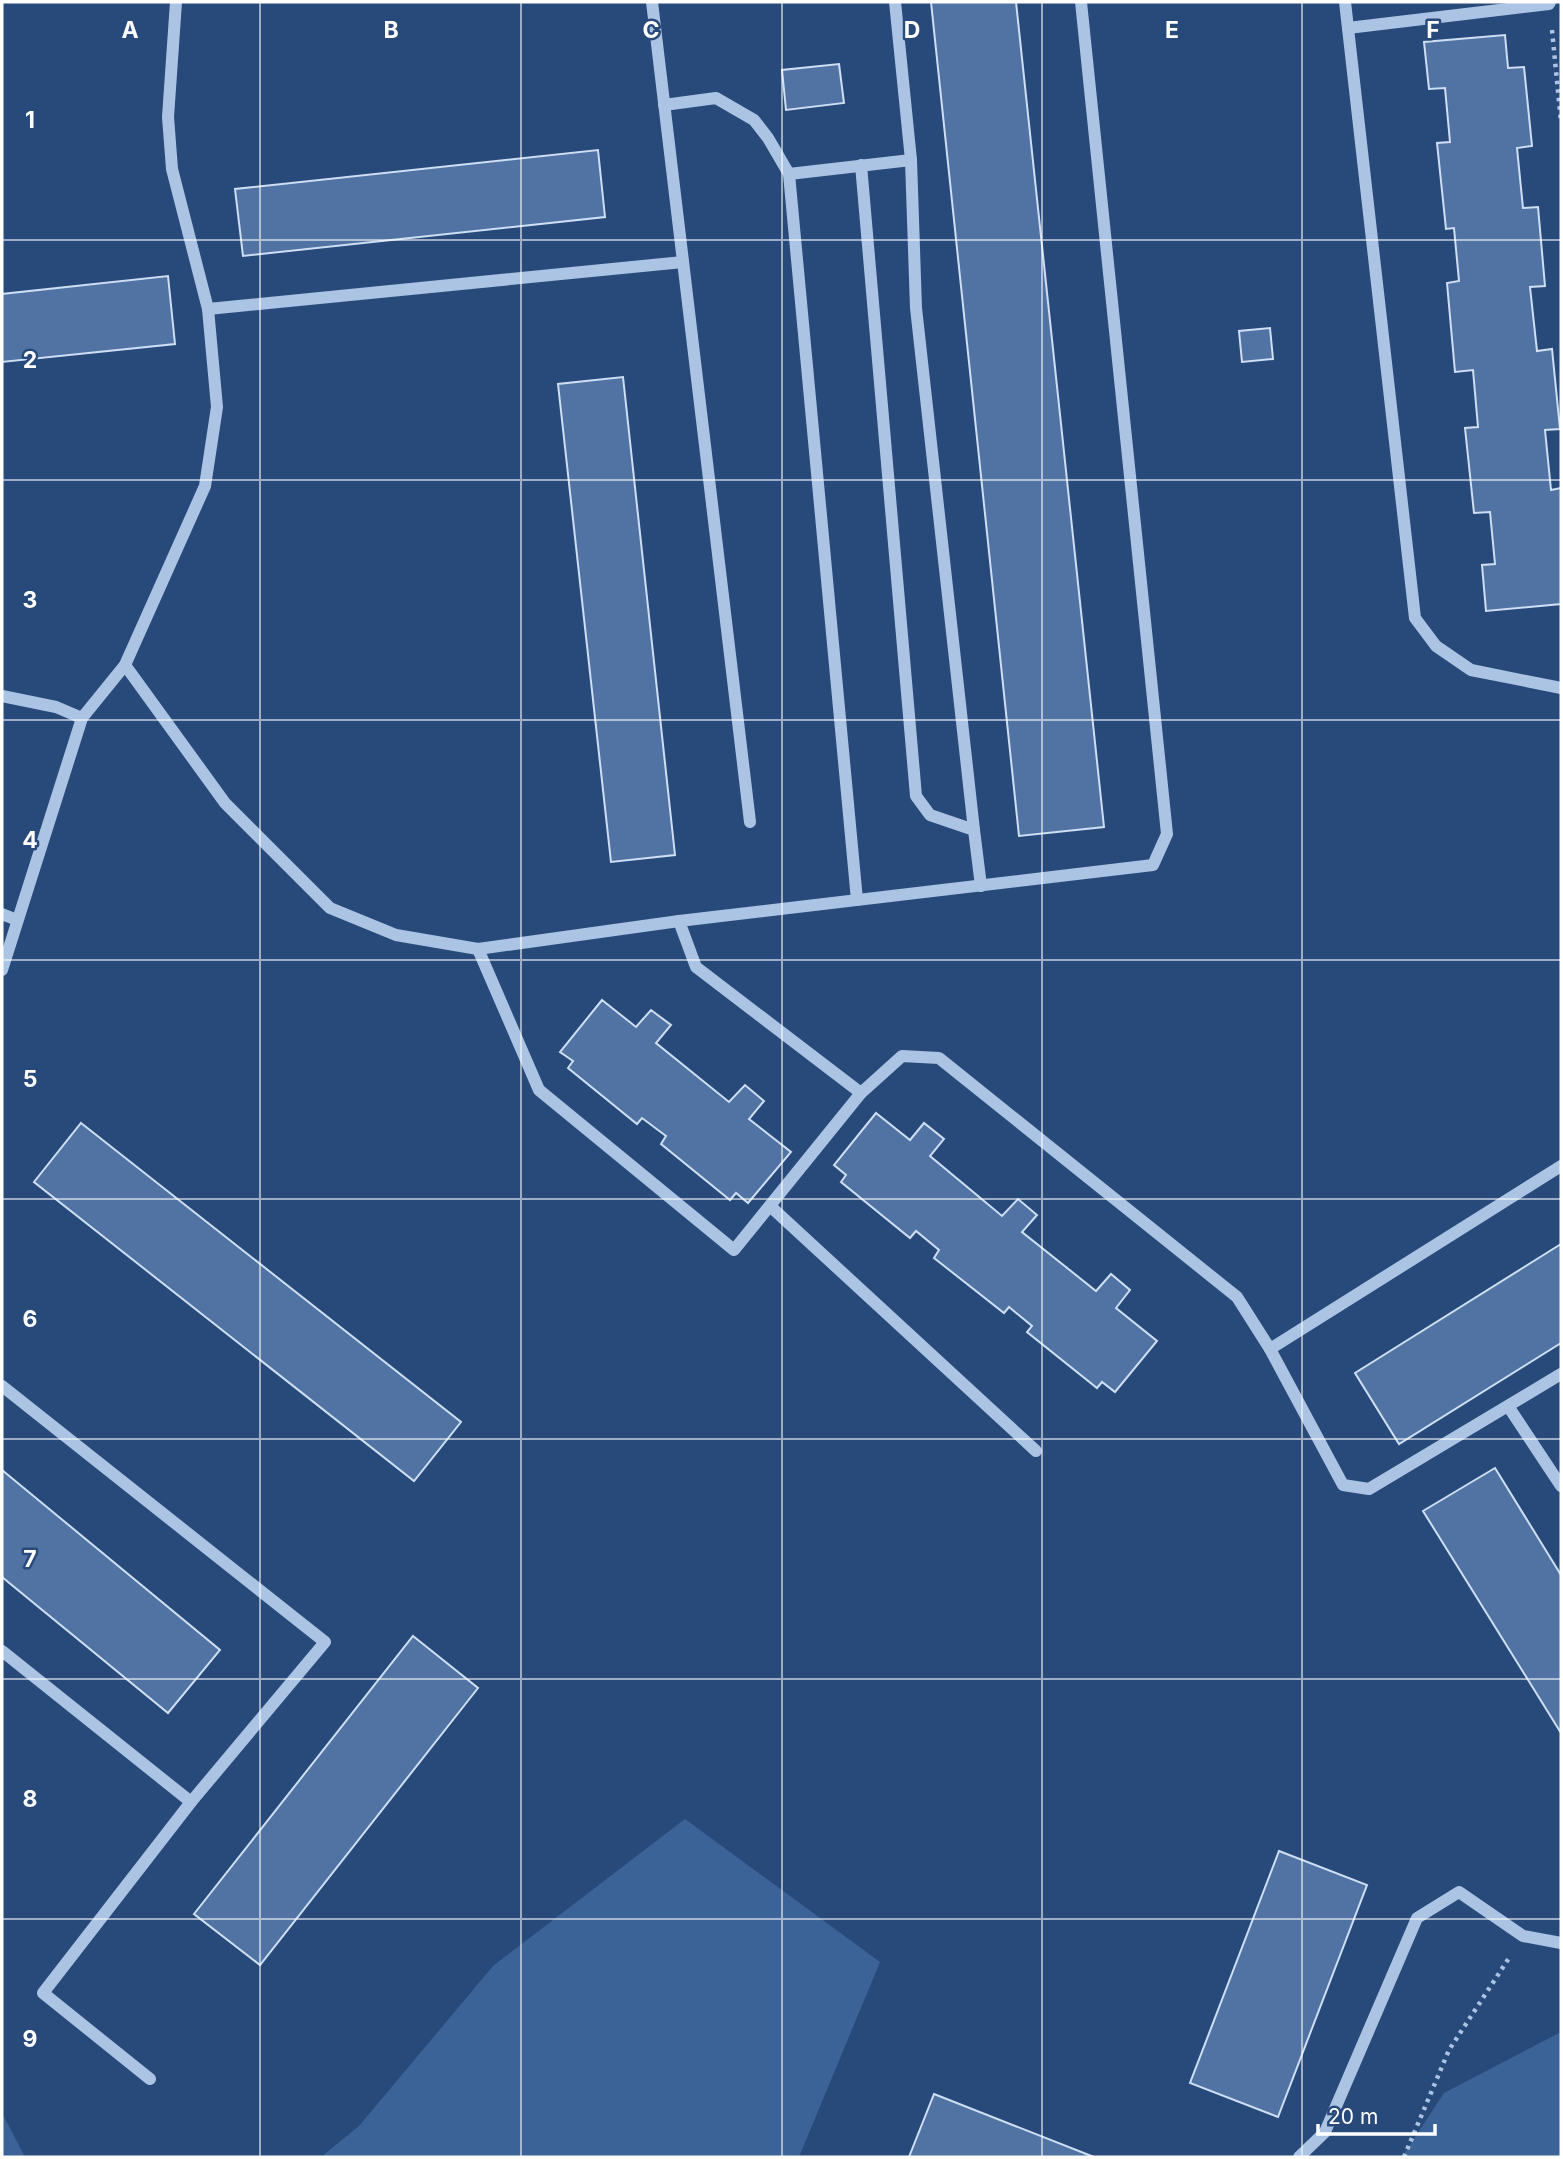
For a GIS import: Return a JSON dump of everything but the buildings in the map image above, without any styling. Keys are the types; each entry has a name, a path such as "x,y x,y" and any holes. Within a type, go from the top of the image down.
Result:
{"street":[{"path":"2,970 82,718 125,665 205,486 217,407 208,309 172,169 168,117 176,2"},
{"path":"652,2 750,822"},
{"path":"895,2 911,160 916,308 981,886"},
{"path":"125,665 225,803 330,908 396,934 478,949 679,921 1153,865 1167,835 1081,2"},
{"path":"1345,2 1415,618 1436,646 1471,670 1561,688"},
{"path":"1348,28 1549,3"},
{"path":"664,105 716,98 754,120 789,174 857,900"},
{"path":"789,174 911,160"},
{"path":"861,166 916,796 930,815 974,830"},
{"path":"208,309 683,262"},
{"path":"2,696 56,707 82,718"},
{"path":"2,914 18,920"},
{"path":"679,921 696,967 861,1093"},
{"path":"478,949 539,1090 734,1250 861,1093 902,1056 939,1058 1237,1297 1270,1349 1343,1485 1369,1489 1561,1374"},
{"path":"1270,1349 1561,1166"},
{"path":"770,1206 1036,1451"},
{"path":"2,1386 325,1642 191,1802 43,1993 150,2079"},
{"path":"1508,1406 1561,1486"},
{"path":"2,1651 191,1802"},
{"path":"1298,2157 1325,2132 1417,1918 1459,1892 1523,1936 1561,1943"}],"path":[{"path":"1549,3 1561,122"},
{"path":"1404,2157 1448,2050 1523,1936"}],"shaded area":[{"path":"685,1819 880,1962 799,2157 321,2157 359,2126 493,1966"},
{"path":"1561,2032 1561,2157 1402,2157 1444,2093"},
{"path":"2,2113 25,2157 2,2157"}]}
